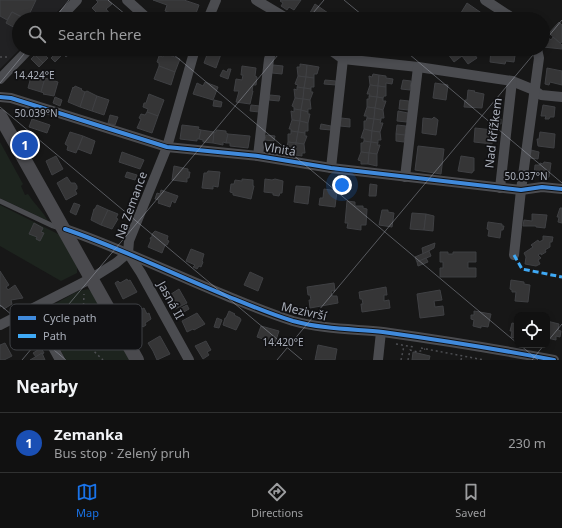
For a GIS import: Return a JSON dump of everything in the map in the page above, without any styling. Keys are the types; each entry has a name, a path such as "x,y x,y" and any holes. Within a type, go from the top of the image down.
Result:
{"street":[{"path":"66,12 77,0"},
{"path":"127,0 140,12"},
{"path":"211,12 216,0"},
{"path":"256,0 276,12"},
{"path":"485,0 503,12"},
{"path":"0,80 22,56"},
{"name":"Na Zemance","path":"40,304 92,278 116,263 128,253 129,241 167,147 193,56"},
{"path":"258,156 270,56"},
{"path":"339,56 343,59 418,67 512,81 534,90 541,95 562,97"},
{"path":"514,255 539,56"},
{"path":"331,168 343,59"},
{"path":"405,176 418,67"},
{"name":"Nad křížkem","path":"500,188 512,81"},
{"name":"Vlnitá","path":"0,97 11,98 167,147 258,156 331,168 500,188 521,190 542,187 562,189"},
{"path":"0,116 106,304"},
{"name":"Mezivrší","path":"65,229 128,253 264,311 293,321 322,327 381,332 494,348 554,360"},
{"name":"Jasná II","path":"128,253 141,273 190,360"},
{"name":"Na Zemance","path":"0,325 10,320"},
{"path":"378,360 381,332"},
{"path":"55,350 60,360"},
{"path":"132,350 137,360"}],"lane":[{"path":"0,201 53,226 65,229"}],"path":[{"path":"83,292 83,304"},
{"path":"49,299 52,304"},
{"path":"397,345 415,347"},
{"path":"401,360 404,346"},
{"path":"420,348 484,360"},
{"path":"408,360 410,350 418,352 425,349"},
{"path":"92,350 103,360"}],"shaded area":[{"path":"0,0 69,0 57,12 12,12 13,56 0,69"},
{"path":"0,142 23,184 21,186 25,195 28,194 48,221 0,198"},
{"path":"0,205 60,235 77,267 77,273 61,281 0,246"},
{"path":"88,289 94,295 99,304 55,304 78,291"},
{"path":"61,350 124,350 130,360 66,360"}],"building":[{"path":"0,0 36,0 30,12 12,12 7,20 0,16"},
{"path":"96,0 108,0 112,4 106,9 108,12 96,12 92,8 98,2"},
{"path":"153,0 184,0 199,5 196,12 168,12 165,11 167,5"},
{"path":"301,0 294,10 289,7 287,10 281,6 283,3 280,1"},
{"path":"467,3 480,12 461,12"},
{"path":"315,4 327,12 310,12"},
{"path":"12,12 12,26 6,23"},
{"path":"559,22 562,25 562,42 560,43 550,34 550,32"},
{"path":"553,37 562,45 562,49 550,48 550,39 551,40"},
{"path":"36,56 46,56 48,58 43,63"},
{"path":"36,56 43,63 39,67 31,59"},
{"path":"53,56 61,56 55,62 51,58"},
{"path":"159,56 172,56 180,59 175,72 159,66 159,63 157,62"},
{"path":"207,56 220,56 216,68 204,63"},
{"path":"450,56 462,56 454,62"},
{"path":"462,56 476,56 477,58 468,64"},
{"path":"490,56 515,56 514,62 506,61 505,64 490,62"},
{"path":"300,64 307,65 306,77 298,76 297,67 300,67"},
{"path":"273,65 283,66 282,74 272,73"},
{"path":"307,65 319,67 317,74 314,74 314,78 306,77"},
{"path":"159,66 175,72 171,85 154,79"},
{"path":"242,66 256,68 256,85 253,85 250,104 236,102 239,91 234,91 236,79 242,80"},
{"path":"547,68 562,71 562,85 550,82 549,85 545,84"},
{"path":"228,69 231,69 228,79 220,76 223,70 227,72"},
{"path":"32,73 45,78 41,92 28,88"},
{"path":"373,74 379,75 378,86 370,85 369,76 372,77"},
{"path":"379,75 393,79 392,84 386,83 386,87 378,86"},
{"path":"298,76 306,77 304,88 297,87 298,85 295,84"},
{"path":"306,77 314,78 314,87 311,87 311,89 304,88"},
{"path":"45,78 58,82 54,96 43,94 44,93 41,92"},
{"path":"325,80 336,81 336,85 324,84"},
{"path":"403,80 411,81 410,90 401,89"},
{"path":"205,82 218,87 213,100 193,94 197,83 203,86"},
{"path":"435,83 448,85 446,100 433,98"},
{"path":"370,85 378,86 377,97 369,96 370,94 367,94"},
{"path":"75,86 85,92 80,107 68,102 73,87 74,88"},
{"path":"378,86 386,87 386,96 383,98 377,97"},
{"path":"297,87 304,88 303,99 295,98 294,89 297,90"},
{"path":"304,88 311,89 311,92 313,92 310,100 303,99"},
{"path":"468,90 484,94 482,108 464,107 465,100 467,100"},
{"path":"87,91 97,96 92,111 80,107 85,92"},
{"path":"149,94 164,100 158,116 147,112 148,109 143,107"},
{"path":"270,95 280,96 279,101 269,100"},
{"path":"97,96 109,100 104,115 92,111"},
{"path":"369,96 377,97 375,108 367,107 367,99 369,99"},
{"path":"55,97 62,100 60,106 53,103"},
{"path":"377,97 383,98 383,101 386,101 383,110 375,108"},
{"path":"295,98 303,99 301,110 294,109 292,106"},
{"path":"303,99 310,100 311,109 308,109 308,112 301,110"},
{"path":"214,100 222,102 221,107 213,106"},
{"path":"400,100 409,101 408,110 399,109"},
{"path":"251,105 260,106 259,112 250,111"},
{"path":"543,105 555,107 554,117 545,119 546,116 541,116"},
{"path":"367,107 375,108 374,119 364,116"},
{"path":"375,108 383,110 384,118 381,118 381,120 374,119"},
{"path":"294,109 301,110 300,121 292,120 291,111 294,112"},
{"path":"301,110 310,114 308,123 300,121"},
{"path":"398,111 408,113 407,122 397,121"},
{"path":"147,112 158,116 152,133 137,128 141,119 139,118 141,114 145,115"},
{"path":"110,115 118,117 115,125 108,123"},
{"path":"434,117 438,120 436,135 422,133 423,118 432,119"},
{"path":"341,118 350,119 350,127 340,126"},
{"path":"367,118 374,119 372,131 364,129 364,121 366,121"},
{"path":"493,118 501,119 501,124 493,123"},
{"path":"32,119 50,125 47,133 29,127"},
{"path":"374,119 381,120 380,123 383,123 380,132 372,131"},
{"path":"292,120 300,121 298,132 291,131 291,129 289,129"},
{"path":"300,121 308,123 308,131 305,131 305,133 298,132"},
{"path":"321,124 331,126 331,130 320,129"},
{"path":"182,125 199,127 198,129 201,130 199,139 197,139 197,141 180,139"},
{"path":"397,125 406,126 405,135 396,134"},
{"path":"475,128 493,130 492,144 474,142"},
{"path":"364,129 372,131 371,142 364,141 364,138 361,138"},
{"path":"201,130 214,132 213,143 203,142 203,140 199,139"},
{"path":"216,130 226,131 228,134 226,143 223,142 223,145 213,143 214,132 216,132"},
{"path":"291,131 298,132 296,143 288,142 288,134 291,134"},
{"path":"372,131 380,132 381,140 378,140 378,143 371,142"},
{"path":"70,132 83,136 76,153 67,150 68,146 65,144"},
{"path":"298,132 305,133 305,136 307,136 304,144 296,143"},
{"path":"540,132 555,134 554,148 538,146 537,139 539,139"},
{"path":"228,134 250,136 248,148 230,146 230,143 226,143"},
{"path":"396,134 405,135 404,142 396,141"},
{"path":"266,135 275,136 274,141 265,140"},
{"path":"83,136 95,141 91,154 78,149"},
{"path":"364,141 371,142 369,153 361,152 361,143"},
{"path":"288,142 296,143 295,155 288,154 288,151 286,151"},
{"path":"371,142 378,143 377,145 380,145 377,154 369,153"},
{"path":"296,143 304,144 305,153 302,153 302,156 295,155"},
{"path":"418,146 444,149 441,174 415,170"},
{"path":"531,150 539,152 538,159 530,158"},
{"path":"122,152 144,160 140,169 119,162"},
{"path":"361,152 369,153 368,164 361,164 361,161 358,160"},
{"path":"369,153 377,154 377,166 368,164"},
{"path":"56,156 63,169 52,175 46,161"},
{"path":"461,156 474,158 474,171 472,173 458,171"},
{"path":"544,162 551,163 549,177 534,176 535,165 540,165 540,163 543,164"},
{"path":"174,166 188,169 188,172 190,172 187,182 172,180"},
{"path":"208,171 220,172 218,187 213,186 213,189 202,188 204,173 207,173"},
{"path":"127,172 137,175 135,180 125,177"},
{"path":"67,177 71,183 75,183 77,186 77,189 75,190 77,194 66,200 57,183"},
{"path":"242,179 253,180 254,186 251,199 233,195 233,193 230,192 231,184 234,184 235,180 242,181"},
{"path":"265,179 283,181 282,193 280,193 279,196 273,195 273,193 264,192"},
{"path":"370,184 377,185 376,196 369,196"},
{"path":"296,186 310,187 308,204 294,202"},
{"path":"324,189 337,191 335,207 319,205 320,198 323,198"},
{"path":"161,190 178,196 175,203 172,201 170,207 158,203 159,200 155,199 157,193 160,194"},
{"path":"347,201 355,202 355,206 363,206 363,208 367,209 366,225 361,225 361,230 347,228 348,223 345,223"},
{"path":"74,203 80,205 76,215 70,212"},
{"path":"97,205 108,210 101,225 91,220 94,209"},
{"path":"560,208 562,208 562,223 558,222 559,217 557,217"},
{"path":"108,210 118,214 116,218 118,219 112,229 101,225"},
{"path":"382,210 388,210 388,212 394,213 392,227 379,225"},
{"path":"412,213 426,214 424,230 410,229"},
{"path":"426,214 434,216 433,231 424,230"},
{"path":"532,214 547,215 545,228 523,226 524,220 532,221"},
{"path":"488,222 502,224 502,226 504,226 503,230 501,230 500,238 488,236"},
{"path":"34,223 43,228 41,232 44,233 40,241 36,239 37,237 29,234"},
{"path":"155,231 168,236 167,240 169,241 167,245 165,245 162,253 148,247 151,240 150,238"},
{"path":"543,236 553,237 552,242 550,242 550,247 545,250 546,252 538,255 541,258 538,260 540,264 536,266 525,264 526,257 524,253 533,247 531,245 538,240 539,242 543,240"},
{"path":"435,243 434,248 423,254 422,248"},
{"path":"191,249 204,254 201,267 199,266 197,269 193,267 195,265 186,261"},
{"path":"429,251 431,256 417,262 415,257"},
{"path":"440,252 448,252 448,254 453,254 453,252 476,252 476,262 468,262 468,268 476,268 476,277 440,277 440,268 443,268 443,262 440,262"},
{"path":"426,258 428,262 418,266 417,262"},
{"path":"0,271 9,285 6,287 8,290 15,285 23,298 11,300 12,304 4,309 2,306 0,307"},
{"path":"250,272 263,278 258,291 244,285"},
{"path":"127,279 128,281 130,280 137,292 123,299 115,283 118,281 120,283"},
{"path":"511,280 524,282 524,284 530,285 528,302 515,301 516,292 512,292 510,289"},
{"path":"334,283 335,291 331,291 332,296 337,296 338,303 310,308 309,300 311,300 310,295 308,295 307,287"},
{"path":"386,287 387,295 384,295 384,301 389,300 390,308 362,312 361,304 363,304 362,299 360,299 359,292"},
{"path":"179,289 187,303 175,309 168,296"},
{"path":"440,290 442,300 434,301 435,307 443,306 444,315 420,318 417,294"},
{"path":"187,305 189,309 182,313 179,309"},
{"path":"144,308 147,314 149,313 151,319 145,323 146,325 143,327 142,309"},
{"path":"229,311 241,320 236,330 223,325"},
{"path":"474,311 491,314 488,327 481,326 481,328 473,326 474,320 471,319 471,315 474,315"},
{"path":"197,313 205,324 187,332 182,321"},
{"path":"217,318 222,320 219,328 214,327"},
{"path":"550,322 559,324 558,330 561,331 560,337 556,336 556,340 550,339"},
{"path":"512,323 514,323 514,338 511,337 512,331 510,331"},
{"path":"261,326 279,331 275,343 257,337"},
{"path":"160,336 170,354 157,360 148,343"},
{"path":"206,341 211,350 207,352 209,355 203,359 195,346"},
{"path":"5,343 12,356 4,360 0,360 0,345"},
{"path":"318,345 337,349 335,360 315,360"},
{"path":"38,350 42,350 44,353 36,357 33,353"},
{"path":"413,352 430,356 429,360 412,360"},
{"path":"42,353 45,360 30,360"}],"marked path":[{"path":"514,255 522,269 562,277"}],"cycle path":[{"path":"0,97 11,98 167,147 258,156 331,168 521,190 542,187 562,189"},
{"path":"65,229 86,236 251,306 304,324 426,338 554,360"}],"place":[{"name":"Zemanka","path":"25,145"}]}
